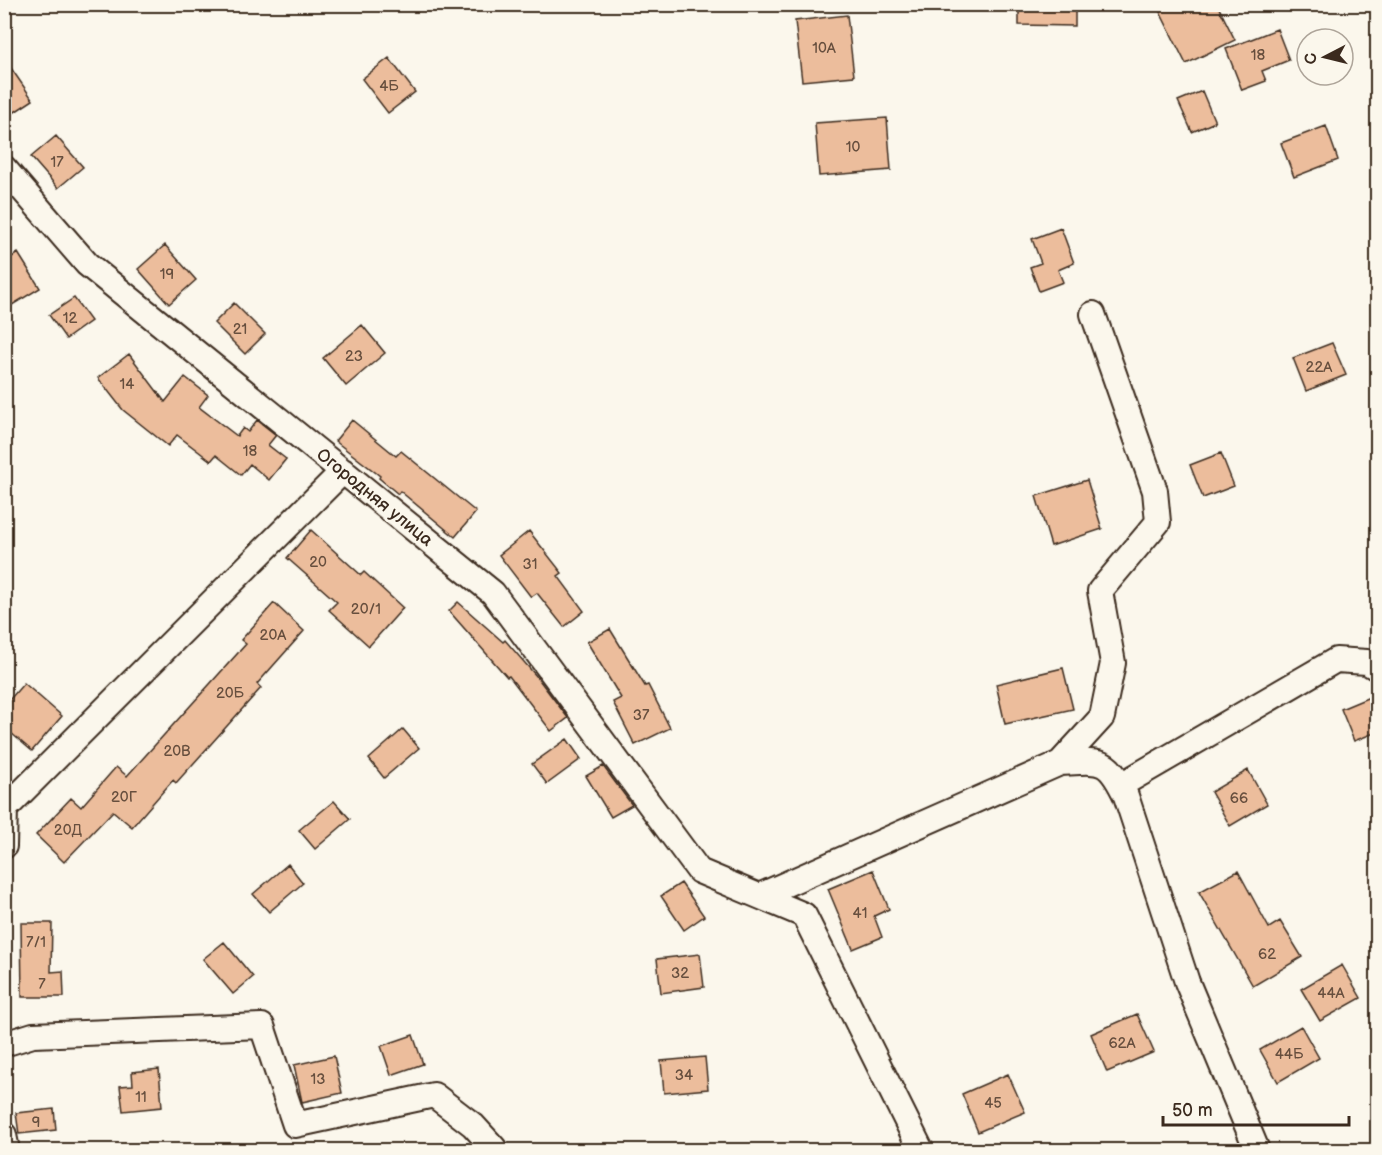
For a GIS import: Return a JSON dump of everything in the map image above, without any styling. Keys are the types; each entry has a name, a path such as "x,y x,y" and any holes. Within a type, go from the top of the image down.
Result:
{"street":[{"name":"Огородняя улица","path":"4,168 87,264 494,593 699,871 759,896"},
{"path":"1060,763 1102,717 1113,663 1100,591 1158,522 1155,491 1093,314"},
{"path":"4,846 5,809 343,471"},
{"path":"1121,785 1336,660 1367,662 1377,669"},
{"path":"759,896 1060,763 1096,761 1114,771 1126,796 1187,982 1257,1150"},
{"path":"759,896 804,915 921,1150"},
{"path":"4,1044 33,1035 261,1026 295,1125 434,1095 473,1125 494,1148"},
{"path":"4,1135 7,1150"}],"building":[{"path":"1019,4 1075,4 1075,26 1019,25"},
{"path":"1156,4 1217,4 1235,40 1186,64"},
{"path":"847,15 854,76 802,81 795,21"},
{"path":"1277,29 1289,60 1262,71 1266,81 1242,90 1226,49"},
{"path":"4,58 33,100 4,119"},
{"path":"389,58 415,92 388,113 362,79"},
{"path":"1202,91 1215,122 1192,132 1178,101"},
{"path":"887,118 891,170 819,176 815,123"},
{"path":"1326,126 1338,160 1294,177 1281,143"},
{"path":"56,136 83,167 58,188 31,157"},
{"path":"1061,228 1074,263 1058,270 1063,282 1039,291 1030,267 1041,263 1032,239"},
{"path":"165,245 196,280 169,304 138,269"},
{"path":"18,253 40,288 4,310 4,262"},
{"path":"74,298 91,321 66,339 49,315"},
{"path":"234,303 265,334 245,354 214,323"},
{"path":"362,325 385,353 346,386 323,358"},
{"path":"1332,343 1346,375 1306,391 1293,358"},
{"path":"129,354 165,402 185,377 208,395 199,407 237,436 243,428 248,432 257,420 276,435 268,445 286,459 269,480 250,464 241,475 216,455 211,461 177,435 168,446 123,410 98,378"},
{"path":"352,420 396,456 401,451 476,512 455,537 400,491 398,494 379,478 380,476 335,441"},
{"path":"1221,453 1234,486 1203,498 1190,465"},
{"path":"1087,480 1102,529 1051,546 1036,496"},
{"path":"311,530 361,575 364,572 403,608 369,646 329,610 337,602 287,558"},
{"path":"529,531 562,573 558,576 584,611 564,627 537,593 531,597 499,555"},
{"path":"458,602 503,642 505,640 568,718 551,731 509,676 507,677 449,611"},
{"path":"274,603 304,631 257,684 261,688 176,783 173,780 132,827 113,811 64,862 36,835 71,798 81,807 116,767 127,776 246,644 241,640"},
{"path":"610,629 645,686 648,685 670,728 635,745 613,702 621,698 587,642"},
{"path":"1063,668 1073,709 1005,724 996,684"},
{"path":"24,683 62,716 32,751 4,727 4,706"},
{"path":"1372,696 1377,710 1377,732 1354,741 1341,709"},
{"path":"403,729 419,748 384,778 369,759"},
{"path":"567,739 581,759 547,784 532,764"},
{"path":"603,766 632,805 611,817 586,776"},
{"path":"1248,770 1267,804 1230,826 1211,792"},
{"path":"334,801 350,819 315,849 299,830"},
{"path":"288,864 303,883 269,912 253,894"},
{"path":"873,870 889,909 874,916 882,937 853,949 828,889"},
{"path":"1238,871 1269,928 1280,921 1302,957 1253,986 1199,892"},
{"path":"681,883 704,916 684,930 661,896"},
{"path":"21,923 52,923 51,972 63,971 64,997 22,997"},
{"path":"224,942 253,977 233,994 203,959"},
{"path":"700,954 704,987 661,993 657,959"},
{"path":"1342,965 1361,998 1320,1021 1301,989"},
{"path":"1137,1014 1154,1052 1107,1072 1091,1034"},
{"path":"1301,1026 1319,1058 1278,1082 1260,1050"},
{"path":"413,1035 423,1064 391,1075 381,1046"},
{"path":"334,1056 342,1093 302,1102 294,1065"},
{"path":"705,1057 708,1089 664,1093 661,1061"},
{"path":"159,1069 162,1107 123,1111 120,1086 133,1085 132,1072"},
{"path":"1008,1074 1025,1112 978,1132 962,1094"},
{"path":"54,1109 56,1130 19,1134 16,1113"}]}
